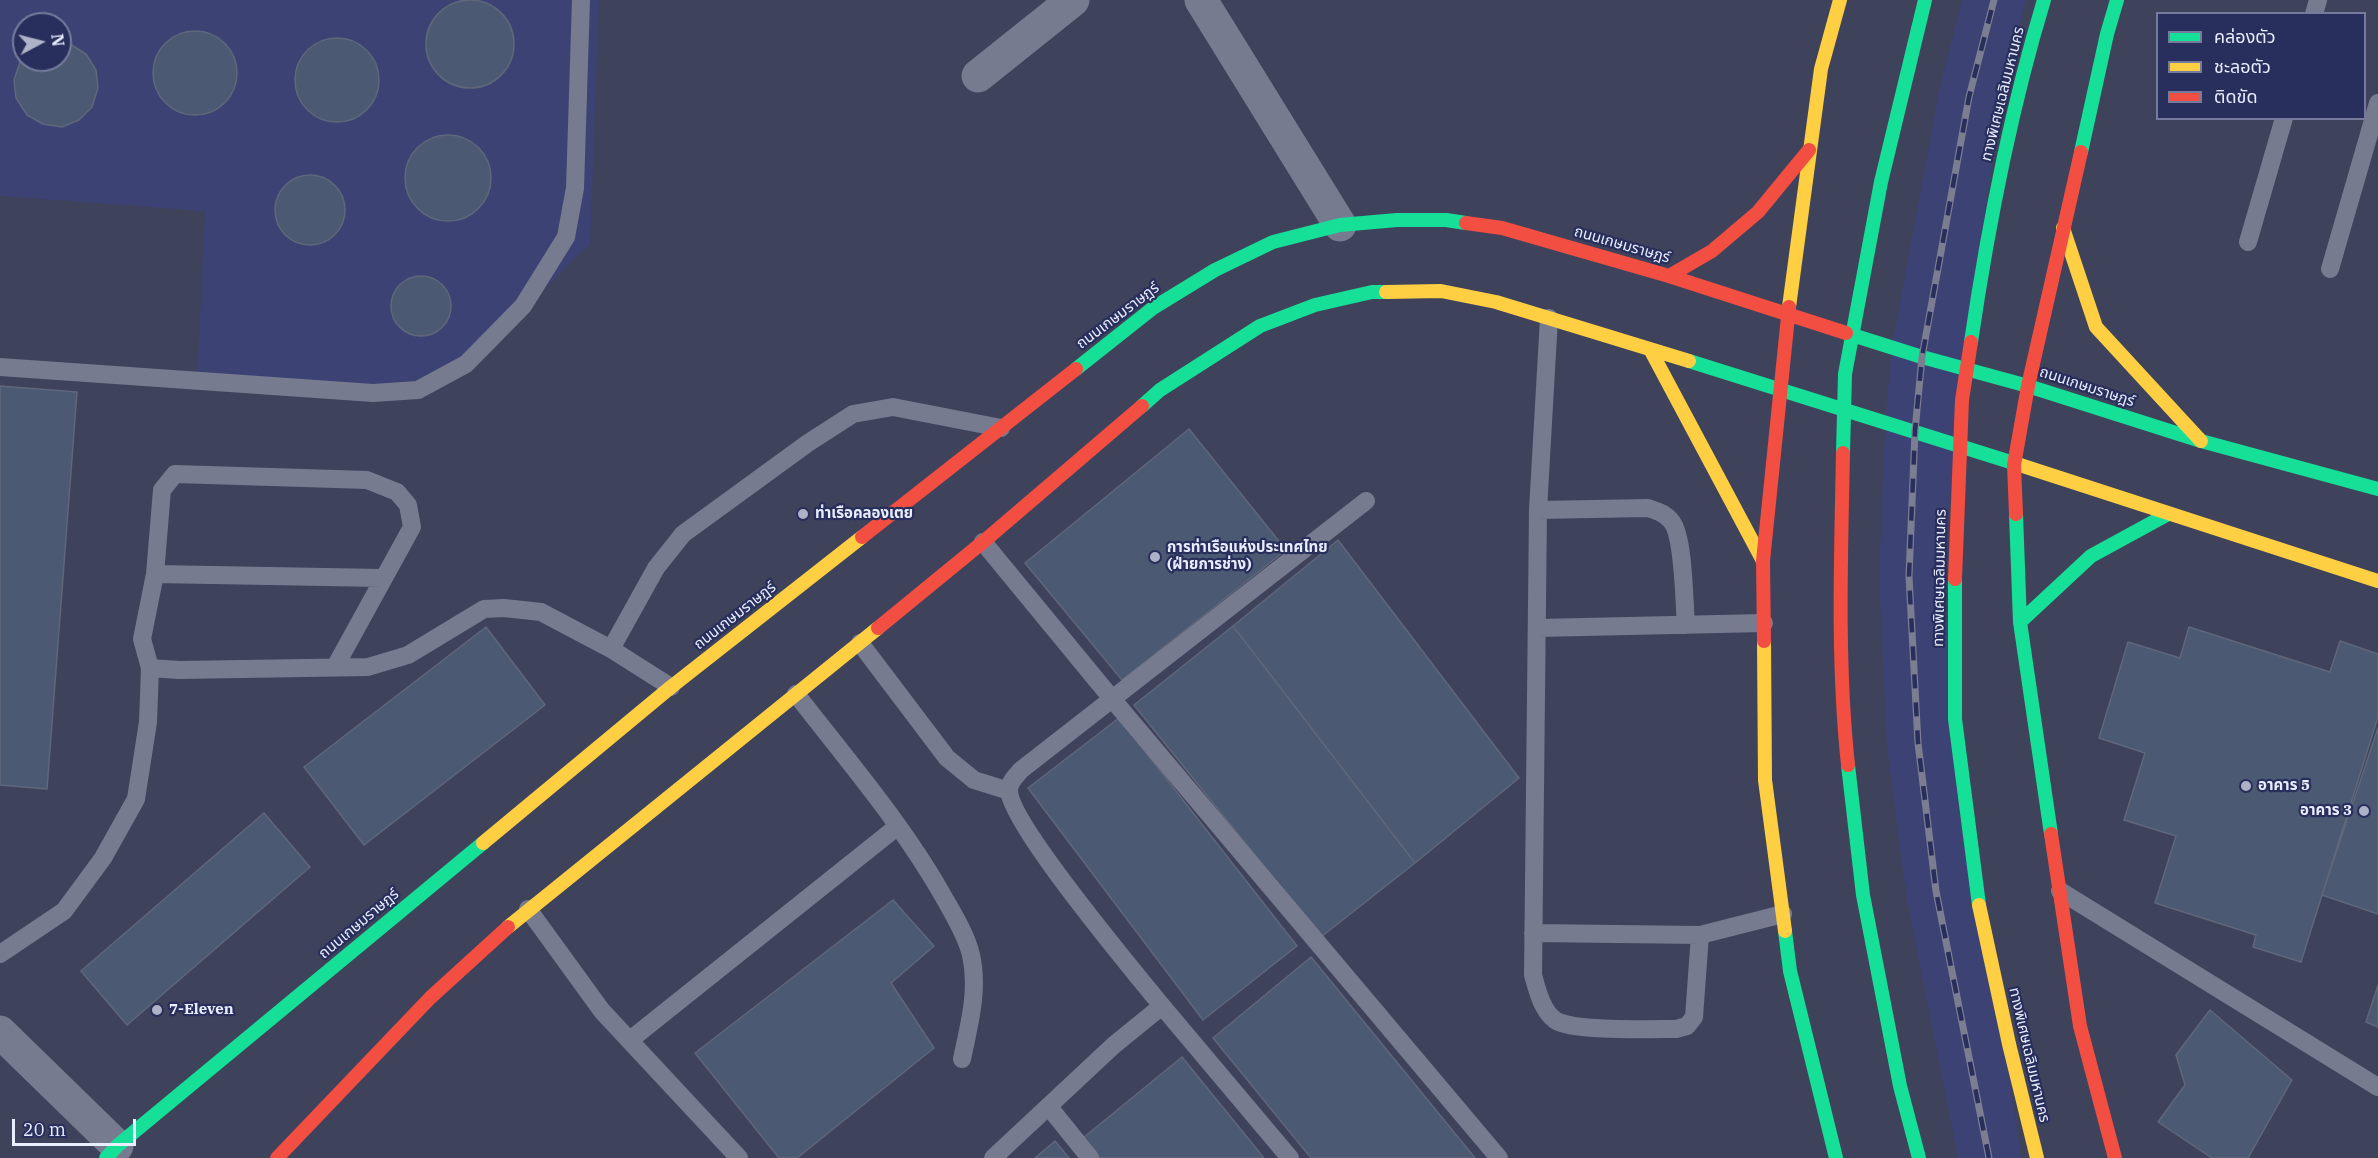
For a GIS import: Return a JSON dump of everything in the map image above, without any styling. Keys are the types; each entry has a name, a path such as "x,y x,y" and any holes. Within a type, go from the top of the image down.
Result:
{"main road":[{"path":"1836,1158 1790,971 1765,780 1763,561 1788,314 1809,150 1821,69 1840,0"},
{"path":"1919,1158 1899,1086 1863,895 1843,719 1841,545 1845,374 1881,182 1925,0"},
{"name":"ทางพิเศษเฉลิมมหานคร","path":"2037,1158 2009,1044 1977,895 1955,719 1955,551 1962,400 1986,237 2023,69 2044,0"},
{"path":"2115,1158 2080,1026 2020,622 2014,465 2028,386 2107,34 2117,0"},
{"path":"1669,276 1712,250 1758,212 1809,150"},
{"name":"ถนนเกษมราษฎร์","path":"111,1152 671,687 1153,308 1215,270 1274,242 1340,225 1397,220 1446,220 1503,228 1669,276 1922,357 2028,386 2201,441 2378,489"},
{"path":"2063,228 2096,327 2201,441"},
{"path":"277,1158 430,998 528,909 983,542 1160,390 1222,349 1271,322 1315,305 1372,291 1441,291 1496,302 1915,431 2014,465 2378,581"},
{"path":"1651,351 1763,561"},
{"path":"2020,622 2091,556 2168,514"}],"street":[{"path":"978,76 1073,0"},
{"path":"1201,0 1340,225"},
{"path":"0,1032 111,1152"}],"lane":[{"path":"0,367 373,393 418,390 466,363 523,306 566,237 575,188 581,0"},
{"path":"2330,269 2378,103"},
{"path":"2248,242 2283,120"},
{"path":"1549,318 1538,510 1533,975 1540,999 1555,1020 1574,1027 1676,1029 1687,1026 1694,1017 1700,935"},
{"path":"610,649 656,568 683,534 808,443 853,414 893,407 1000,428"},
{"path":"0,954 64,911 104,858 136,799 148,722 150,669 142,639 155,574 162,490 175,474 367,480 397,492 408,505 412,527 382,578 335,668"},
{"path":"1290,1158 1108,940 1026,830 1014,810 1009,791 1012,781 1021,770 1366,501"},
{"path":"1538,510 1648,508 1661,512 1673,523 1680,545 1686,625"},
{"path":"983,542 1113,700 1499,1158"},
{"path":"155,574 382,578"},
{"path":"150,669 368,668 408,655 484,609 504,608 541,612 610,649 671,687"},
{"path":"1538,627 1764,623"},
{"path":"860,643 947,758 974,780 1009,791"},
{"path":"796,694 898,826 930,871 953,913 971,954 974,994 962,1059"},
{"path":"630,1040 898,826"},
{"path":"2060,891 2378,1088"},
{"path":"528,909 602,1011 739,1158"},
{"path":"1533,933 1700,935 1783,914"},
{"path":"993,1158 1114,1045 1162,1006"},
{"path":"1049,1107 1090,1158"}],"shaded area":[{"path":"0,0 599,0 590,244 447,385 197,382 205,211 0,196"},
{"path":"1962,0 2026,0 1999,104 1940,576 2021,1158 1958,1158 1906,895 1887,746 1879,577 1885,428 1891,352 1939,91"}],"building":[{"path":"470,0 487,4 501,13 510,27 514,44 510,61 501,75 487,84 470,88 453,84 439,75 430,61 426,44 430,27 439,13 453,4"},
{"path":"195,31 211,34 225,43 234,57 237,73 234,89 225,103 211,112 195,115 179,112 165,103 156,89 153,73 156,57 165,43 179,34"},
{"path":"337,38 353,41 372,57 379,80 376,96 360,115 337,122 321,119 302,103 295,80 298,64 314,45"},
{"path":"72,45 86,54 96,70 98,88 92,107 79,120 62,127 43,124 27,115 16,98 14,80 17,72 72,72"},
{"path":"440,135 456,135 479,147 488,161 491,178 488,195 479,209 456,221 440,221 424,214 412,202 405,186 405,170 412,154 424,142"},
{"path":"310,175 323,178 335,185 342,197 345,210 342,223 335,235 323,242 310,245 297,242 285,235 278,223 275,210 278,197 285,185 297,178"},
{"path":"421,276 438,281 446,289 451,306 446,323 438,331 421,336 404,331 396,323 391,306 396,289 404,281"},
{"path":"0,386 77,392 47,789 0,785"},
{"name":"การท่าเรือแห่งประเทศไทย (ฝ่ายการช่าง)","path":"1189,429 1286,550 1122,680 1025,563"},
{"path":"1338,540 1519,778 1415,863 1233,626"},
{"path":"1233,626 1415,863 1321,937 1134,705"},
{"path":"486,627 545,705 364,845 304,767"},
{"name":"อาคาร 5","path":"2189,627 2330,672 2340,641 2378,654 2378,717 2301,962 2253,947 2256,935 2155,903 2176,836 2124,820 2145,753 2099,738 2128,642 2180,658"},
{"path":"1119,718 1297,946 1203,1020 1028,788"},
{"name":"อาคาร 3","path":"2378,728 2378,914 2322,895"},
{"path":"264,813 310,867 127,1025 81,971"},
{"path":"893,900 934,946 891,983 934,1048 797,1158 779,1158 695,1053"},
{"path":"1311,957 1475,1158 1311,1158 1213,1038"},
{"path":"2378,985 2378,1027 2366,1022"},
{"path":"2210,1010 2292,1080 2248,1158 2212,1158 2158,1122 2185,1085 2176,1055"},
{"path":"1182,1057 1264,1158 1100,1158 1083,1138"},
{"path":"1055,1141 1069,1158 1035,1158"}],"railway":[{"path":"1989,1158 1936,891 1918,743 1909,576 1915,431 1922,357 1969,97 1994,0"}],"traffic: fast":[{"path":"1843,453 1845,374 1881,182 1925,0"},
{"path":"1971,342 2001,170 2044,0"},
{"path":"2081,152 2107,34 2117,0"},
{"path":"1076,369 1153,308 1215,270 1273,242 1340,225 1397,220 1446,220 1466,223"},
{"path":"1142,406 1160,390 1260,326 1315,305 1372,292 1386,292"},
{"path":"1846,333 2028,386 2201,441 2378,489"},
{"path":"1689,361 2020,465"},
{"path":"2016,514 2020,622 2051,834"},
{"path":"2020,622 2091,556 2168,514"},
{"path":"1955,579 1955,719 1979,905"},
{"path":"1848,765 1863,895 1900,1086 1919,1158"},
{"path":"106,1158 117,1146 483,843"},
{"path":"1785,931 1790,971 1836,1158"}],"traffic: slow":[{"path":"1789,307 1821,69 1840,0"},
{"path":"2063,228 2096,327 2201,441"},
{"path":"1386,292 1441,291 1496,302 1689,361"},
{"path":"1651,351 1763,561"},
{"path":"2020,465 2378,581"},
{"path":"483,843 671,687 862,537"},
{"path":"508,927 878,628"},
{"path":"1764,641 1765,780 1785,931"},
{"path":"1979,905 2009,1044 2037,1158"}],"traffic: jam":[{"path":"1669,276 1712,251 1758,212 1809,150"},
{"path":"2016,514 2014,465 2028,386 2081,152"},
{"path":"1466,223 1502,228 1669,276 1846,333"},
{"path":"1764,641 1763,561 1789,307"},
{"path":"1955,579 1962,400 1971,342"},
{"path":"862,537 1076,369"},
{"path":"878,628 1142,406"},
{"path":"1843,453 1841,648 1848,765"},
{"path":"2051,834 2080,1026 2115,1158"},
{"path":"277,1158 430,998 508,927"}],"place":[{"name":"ท่าเรือคลองเตย","path":"803,514"},
{"name":"การท่าเรือแห่งประเทศไทย (ฝ่ายการช่าง)","path":"1155,557"},
{"name":"อาคาร 5","path":"2246,786"},
{"name":"อาคาร 3","path":"2364,811"},
{"name":"7-Eleven","path":"157,1010"}]}
